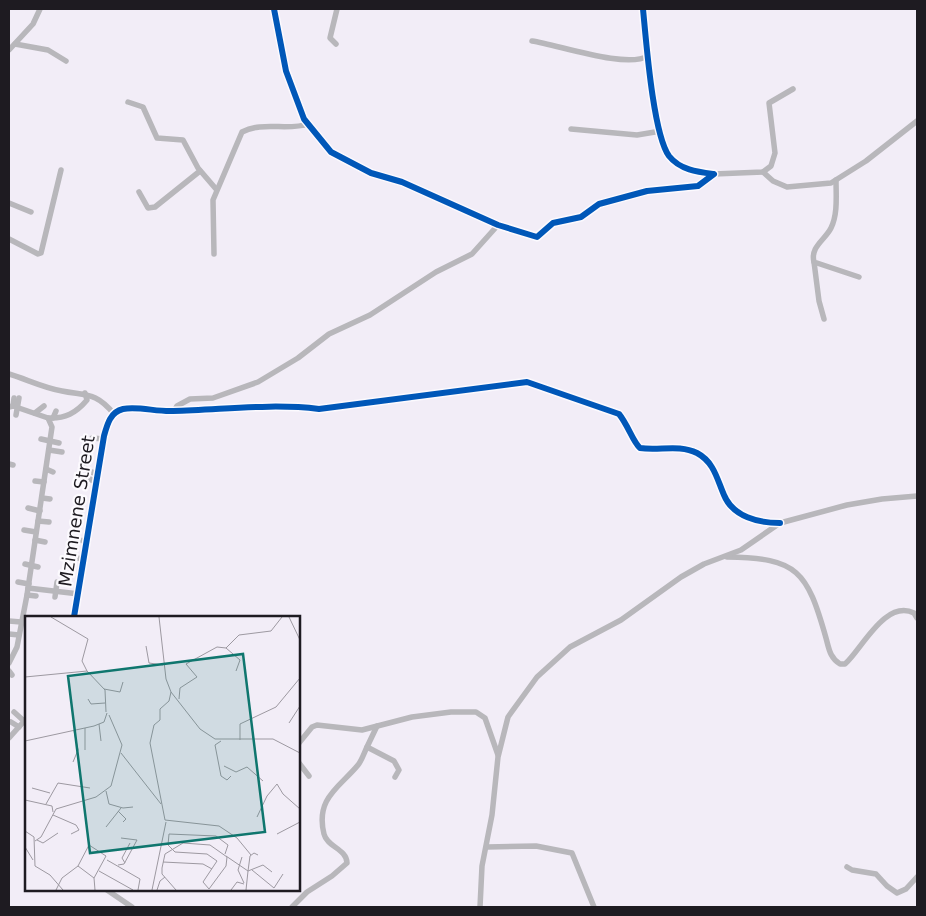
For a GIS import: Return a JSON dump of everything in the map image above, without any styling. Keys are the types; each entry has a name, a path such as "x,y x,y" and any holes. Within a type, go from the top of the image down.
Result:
{"street":[{"path":"9,50 33,24 40,9"},
{"path":"274,9 286,70 304,119 331,152 363,169 402,182 498,225 537,237 553,223 581,217 599,204 647,191 698,186 714,174"},
{"path":"336,44 330,38 337,9"},
{"path":"643,9 654,102 664,147 669,156 680,165 697,172 714,174 762,172 771,166 775,159 769,103 793,89"},
{"path":"532,41 608,57 639,59 648,56"},
{"path":"15,44 48,50 66,60"},
{"path":"128,102 143,107 155,137 168,141 183,140 200,171 216,189"},
{"path":"762,172 774,181 788,187 831,183 866,161 917,121"},
{"path":"214,254 212,200 242,132 255,127 300,127 309,124"},
{"path":"571,129 637,135 661,131"},
{"path":"9,239 38,254 42,253 48,235 61,170"},
{"path":"139,192 147,206 155,207 200,171"},
{"path":"697,172 698,186"},
{"path":"824,319 818,301 813,253 832,226 836,199 836,180"},
{"path":"9,203 31,212"},
{"path":"174,411 177,406 190,399 213,398 258,382 298,358 329,334 370,315 436,272 472,254 498,225"},
{"path":"814,262 854,277 860,277"},
{"path":"9,374 62,391 85,393 104,402 114,414 122,409 174,411 287,405 319,409 527,382 620,414 628,425 633,440 640,448 685,448 698,454 709,462 724,498 750,519 762,523 780,523 847,505 917,496"},
{"path":"13,407 44,417 64,417 80,408 87,400 85,393"},
{"path":"16,398 13,407 16,415"},
{"path":"9,662 17,647 22,626 49,450 52,427 44,417 44,406"},
{"path":"44,417 56,411"},
{"name":"Mzimnene Street","path":"74,616 104,439 108,421 114,414"},
{"path":"92,438 104,439"},
{"path":"41,439 59,443"},
{"path":"49,450 62,452"},
{"path":"84,467 88,471 98,474"},
{"path":"46,470 53,472"},
{"path":"88,478 97,483"},
{"path":"35,481 44,482"},
{"path":"42,498 50,498"},
{"path":"28,508 40,511"},
{"path":"38,521 49,522"},
{"path":"480,907 482,866 487,847 498,758 508,717 537,677 570,647 620,620 688,573 704,564 740,550 780,523"},
{"path":"24,530 36,532"},
{"path":"35,540 45,542"},
{"path":"76,540 88,541"},
{"path":"32,564 39,557"},
{"path":"725,557 760,558 782,563 794,571 811,592 831,656 840,664 845,664 850,660 870,631 886,619 902,611 914,613 917,618"},
{"path":"76,558 85,559"},
{"path":"18,582 56,594 79,594"},
{"path":"56,594 57,582"},
{"path":"27,595 36,596"},
{"path":"9,621 22,626"},
{"path":"9,634 22,626"},
{"path":"9,738 25,720 17,717 14,712"},
{"path":"300,742 312,727 317,725 352,730 438,714 476,712 485,718 489,726 498,758"},
{"path":"10,722 19,728"},
{"path":"292,907 307,892 332,876 347,863 346,856 327,841 324,833 325,805 330,794 359,764 377,726"},
{"path":"367,747 394,761 399,770 395,777"},
{"path":"300,764 309,776"},
{"path":"487,847 536,846 572,853 594,907"},
{"path":"847,867 852,870 876,874 886,886 897,893 906,889 917,877"},
{"path":"108,891 132,907"}],"cycle path":[{"path":"274,9 286,71 304,119 331,152 371,173 402,182 498,225 537,237 553,223 581,217 599,204 647,191 698,186 714,174 696,171 678,164 669,156 663,145 651,86 643,9"},
{"path":"74,616 104,436 112,416 123,409 135,408 161,411 246,407 301,407 319,409 527,382 619,414 640,448 676,448 697,453 711,466 728,503 734,509 740,514 755,520 780,523"}]}
